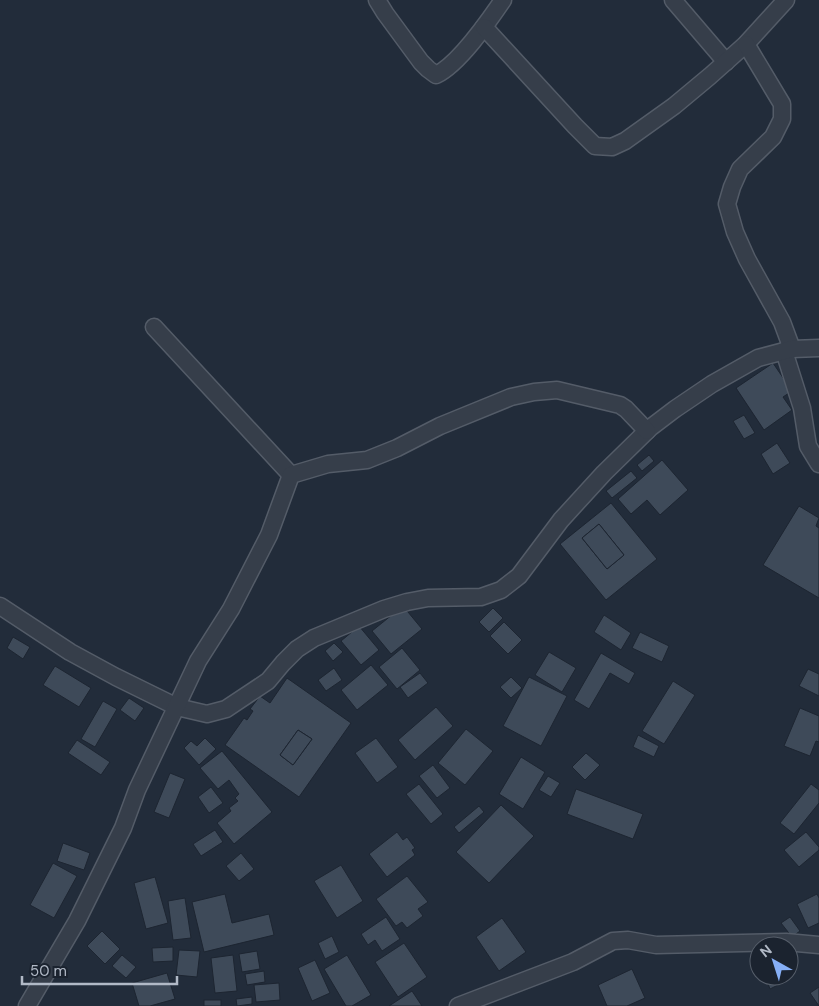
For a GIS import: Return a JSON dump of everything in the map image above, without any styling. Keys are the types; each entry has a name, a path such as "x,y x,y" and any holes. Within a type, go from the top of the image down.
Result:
{"street":[{"path":"377,0 421,62 436,75 444,71 484,27 503,0"},
{"path":"673,0 726,62"},
{"path":"484,27 595,146 612,147 625,141 674,106 746,44 786,0"},
{"path":"746,44 782,104 782,119 772,137 740,169 727,204 735,232 747,259 782,322 802,408 808,446 819,464"},
{"path":"154,327 290,476"},
{"path":"0,606 70,652 177,707 206,714 226,709 268,681 282,663 314,638 384,609 428,598 481,598 501,590 519,576 561,520 604,473 647,431 712,384 758,358 788,350 819,348"},
{"path":"290,476 328,464 367,460 440,426 511,397 534,392 557,390 620,405 647,431"},
{"path":"27,1006 77,921 123,828 137,790 198,661 231,609 269,535 290,476"},
{"path":"458,1006 573,962 613,942 628,940 656,946 786,942 819,945"}],"building":[{"path":"773,363 792,391 783,397 792,410 764,430 736,388"},
{"path":"744,415 755,433 744,439 733,421"},
{"path":"777,443 790,463 773,474 761,454"},
{"path":"649,455 654,461 642,471 637,465"},
{"path":"662,460 688,490 660,515 647,500 631,514 618,499"},
{"path":"631,471 637,478 612,498 606,491"},
{"path":"611,503 657,559 606,600 560,544","holes":["599,524 624,555 607,569 582,538"]},
{"path":"799,506 819,518 816,526 819,528 819,598 763,565"},
{"path":"599,524 624,555 607,569 582,538"},
{"path":"403,606 422,629 391,654 372,631"},
{"path":"493,608 503,618 489,632 479,622"},
{"path":"604,615 631,633 621,650 594,632"},
{"path":"504,622 522,640 508,654 490,636"},
{"path":"359,626 379,650 361,665 341,641"},
{"path":"640,632 669,646 662,662 632,648"},
{"path":"13,637 30,647 23,659 7,648"},
{"path":"334,643 343,652 333,661 325,651"},
{"path":"402,648 420,670 397,689 379,667"},
{"path":"549,652 576,668 562,692 535,675"},
{"path":"601,653 635,673 629,684 610,673 589,709 574,700"},
{"path":"371,665 388,685 357,710 341,690"},
{"path":"55,666 91,688 79,707 43,685"},
{"path":"334,668 342,680 326,691 318,680"},
{"path":"808,669 819,674 819,696 799,686"},
{"path":"420,673 428,683 408,698 400,687"},
{"path":"511,677 522,688 511,698 500,687"},
{"path":"529,677 567,696 541,746 503,726"},
{"path":"287,678 351,723 299,797 225,745 244,718 247,720 253,711 250,709 260,696 270,703","holes":["298,730 312,739 293,765 280,755"]},
{"path":"673,681 695,695 664,744 642,731"},
{"path":"129,698 144,708 135,721 120,710"},
{"path":"103,701 117,709 95,747 81,739"},
{"path":"436,707 453,726 415,760 398,740"},
{"path":"800,708 819,716 819,742 816,741 810,756 784,746"},
{"path":"466,729 493,751 465,785 438,763"},
{"path":"298,730 312,739 293,765 280,755"},
{"path":"638,735 659,746 654,757 633,747"},
{"path":"205,738 216,749 199,765 184,748 191,741 197,746"},
{"path":"376,738 398,767 377,783 355,753"},
{"path":"77,740 110,762 101,775 68,753"},
{"path":"222,751 272,812 234,844 217,823 231,811 229,808 238,801 235,798 239,794 229,780 218,789 200,768"},
{"path":"586,753 600,765 585,780 572,767"},
{"path":"521,757 545,772 523,809 499,794"},
{"path":"433,765 450,788 437,798 419,776"},
{"path":"170,773 185,779 169,818 154,812"},
{"path":"548,776 560,783 551,797 539,790"},
{"path":"419,784 443,814 431,824 406,794"},
{"path":"811,784 819,790 819,803 794,834 780,823"},
{"path":"211,787 223,803 209,813 198,797"},
{"path":"576,789 643,814 633,839 567,814"},
{"path":"501,805 534,836 489,883 456,852"},
{"path":"479,806 484,812 459,833 454,827"},
{"path":"215,830 223,842 201,856 193,844"},
{"path":"397,832 403,840 407,837 415,848 412,850 415,855 387,877 369,854"},
{"path":"806,832 819,847 819,850 799,867 784,850"},
{"path":"63,843 90,853 84,870 57,861"},
{"path":"241,853 254,869 239,881 226,866"},
{"path":"53,863 77,876 54,918 30,905"},
{"path":"341,865 363,901 337,918 314,881"},
{"path":"407,876 428,902 418,909 423,916 407,928 402,922 396,926 376,899"},
{"path":"155,877 168,923 146,929 134,883"},
{"path":"225,894 232,923 269,914 274,935 204,952 192,902"},
{"path":"817,894 819,898 819,923 808,928 797,904"},
{"path":"185,898 191,938 173,940 168,901"},
{"path":"386,917 400,939 382,951 375,940 368,945 361,934"},
{"path":"790,917 800,931 791,936 781,923"},
{"path":"502,918 526,952 499,971 476,937"},
{"path":"102,931 120,949 105,964 87,946"},
{"path":"332,936 339,952 325,959 318,943"},
{"path":"404,943 427,977 398,997 375,962"},
{"path":"173,947 173,961 153,962 152,948"},
{"path":"179,950 200,951 197,977 176,975"},
{"path":"257,951 260,969 242,972 239,954"},
{"path":"122,955 136,967 126,978 112,966"},
{"path":"233,955 237,991 215,993 211,958"},
{"path":"347,955 371,995 352,1006 346,1006 324,969"},
{"path":"315,960 330,993 312,1001 298,968"},
{"path":"632,969 645,998 627,1006 607,1006 598,985"},
{"path":"264,971 265,982 247,985 245,974"},
{"path":"167,973 175,999 150,1006 139,1006 132,983"},
{"path":"279,983 280,1000 256,1002 254,985"},
{"path":"819,987 819,1006 810,993"},
{"path":"412,991 422,1006 389,1006"},
{"path":"252,997 252,1004 237,1006 236,999"},
{"path":"204,1000 221,1000 221,1006 204,1006"}]}
